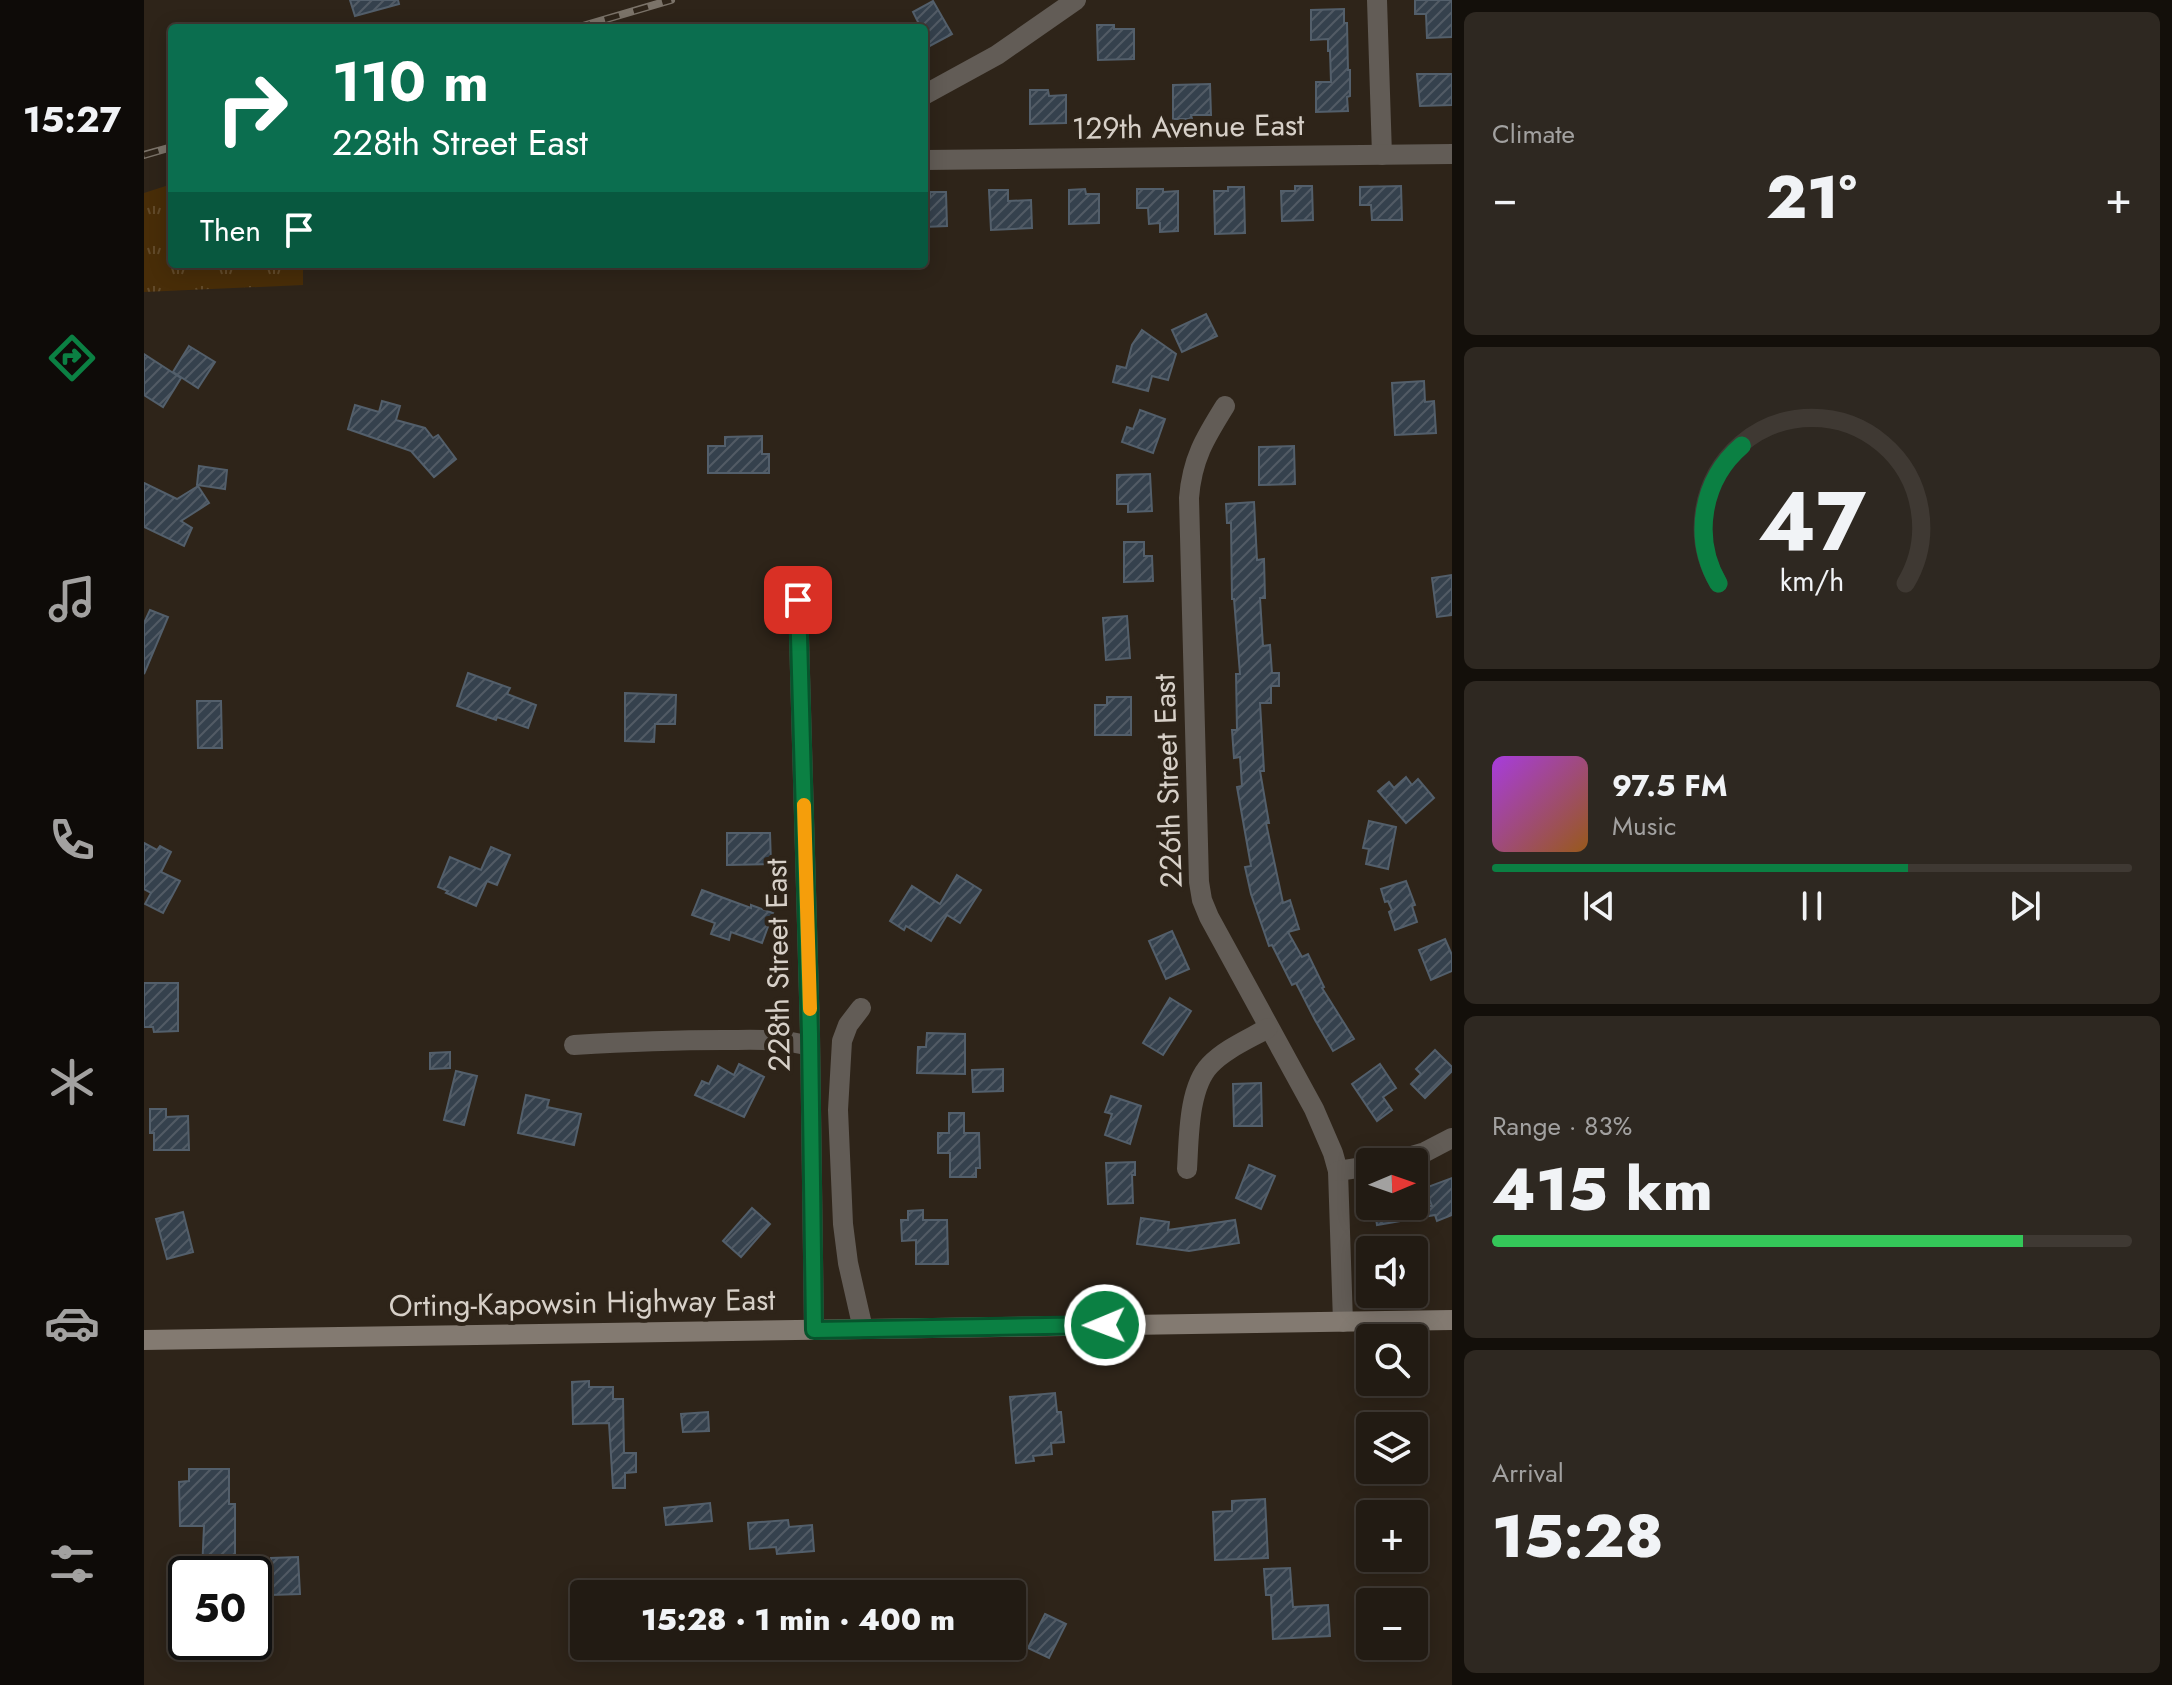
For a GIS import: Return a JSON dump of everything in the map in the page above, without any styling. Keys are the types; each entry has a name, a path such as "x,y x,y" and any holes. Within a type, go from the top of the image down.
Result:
{"main road":[{"name":"Orting-Kapowsin Highway East","path":"144,1340 1452,1320"}],"street":[{"path":"928,93 997,55 1076,0"},
{"path":"1377,0 1382,155"},
{"name":"129th Avenue East","path":"928,160 1452,154"},
{"name":"226th Street East","path":"1225,406 1195,459 1189,498 1199,882 1209,917 1320,1121 1333,1153 1338,1171 1343,1322"},
{"name":"228th Street East","path":"798,600 814,1330"},
{"path":"861,1008 848,1025 842,1041 838,1110 843,1224 863,1329"},
{"path":"1187,1169 1193,1105 1206,1069 1216,1059 1268,1028"},
{"path":"574,1045 669,1040 762,1040 809,1046"},
{"path":"1428,1150 1452,1138"},
{"path":"1338,1171 1356,1168"}],"green space":[{"path":"168,185 168,268 303,268 303,285 144,292 144,193"}],"building":[{"path":"350,0 398,0 399,4 355,16"},
{"path":"1415,0 1452,0 1452,37 1427,38 1426,14 1415,14"},
{"path":"933,1 952,34 928,47 928,24 919,24 913,12"},
{"path":"1344,9 1350,70 1348,111 1316,112 1316,82 1331,82 1330,51 1328,39 1311,40 1311,10"},
{"path":"1097,25 1134,29 1134,59 1098,60"},
{"path":"1417,74 1452,74 1452,105 1420,106"},
{"path":"1210,84 1211,115 1173,119 1173,85"},
{"path":"1030,90 1048,90 1049,96 1066,95 1066,123 1030,124"},
{"path":"1295,186 1312,186 1313,220 1282,221 1281,191 1295,191"},
{"path":"1401,186 1402,220 1372,220 1371,205 1360,205 1360,187"},
{"path":"1228,187 1244,187 1245,233 1215,234 1214,191 1228,191"},
{"path":"1085,189 1086,194 1099,194 1099,223 1069,224 1069,190"},
{"path":"1137,189 1178,191 1178,231 1160,232 1160,223 1149,224 1148,208 1137,208"},
{"path":"989,190 1008,190 1008,201 1031,200 1032,228 991,230"},
{"path":"930,192 946,192 947,226 928,227"},
{"path":"1206,314 1217,336 1182,352 1172,330"},
{"path":"1142,330 1176,354 1168,380 1152,376 1148,391 1113,382 1117,366 1126,368 1132,345"},
{"path":"189,346 215,362 198,388 173,372"},
{"path":"144,354 181,378 163,407 144,395"},
{"path":"1424,381 1425,402 1434,401 1436,433 1395,435 1392,383"},
{"path":"382,401 400,406 396,420 425,428 433,438 438,435 456,459 434,477 411,451 348,429 355,405 379,412"},
{"path":"1140,410 1165,419 1153,453 1122,442 1127,427 1133,429"},
{"path":"762,436 762,454 769,454 769,473 708,473 708,446 725,446 725,437"},
{"path":"1294,446 1295,484 1259,485 1259,447"},
{"path":"199,466 227,470 225,489 197,485"},
{"path":"1150,474 1152,511 1128,512 1128,504 1117,504 1117,475"},
{"path":"144,483 177,499 198,486 209,503 181,521 192,528 184,546 144,527"},
{"path":"1254,502 1257,560 1264,559 1265,598 1260,598 1263,646 1270,645 1272,673 1279,673 1279,686 1271,686 1271,703 1260,703 1264,771 1260,771 1269,823 1266,823 1283,903 1290,900 1299,929 1288,932 1302,957 1308,954 1322,988 1354,1039 1333,1051 1296,983 1292,985 1272,945 1269,946 1245,867 1251,866 1237,787 1242,786 1240,757 1234,758 1232,730 1237,730 1236,674 1240,674 1232,599 1231,523 1227,523 1226,504"},
{"path":"1124,542 1144,542 1144,556 1152,556 1153,581 1124,582"},
{"path":"1452,575 1452,615 1437,617 1432,578"},
{"path":"150,610 168,617 144,674 144,623"},
{"path":"1127,616 1130,658 1106,660 1103,618"},
{"path":"468,673 510,688 507,694 536,705 528,728 457,706"},
{"path":"625,693 676,695 675,724 655,724 654,742 625,741"},
{"path":"1107,697 1131,697 1131,735 1095,735 1095,705 1107,705"},
{"path":"197,701 221,701 222,748 198,748"},
{"path":"1406,777 1412,785 1418,779 1434,798 1406,823 1378,791 1389,782 1394,788"},
{"path":"1369,821 1396,827 1388,869 1366,864 1369,849 1363,848"},
{"path":"727,833 770,833 771,864 727,865"},
{"path":"144,843 157,850 160,846 171,852 161,872 180,881 163,913 145,904 151,893 144,889"},
{"path":"491,847 510,855 497,885 487,881 476,906 438,887 450,857 481,870"},
{"path":"957,875 981,890 960,923 947,915 931,941 906,926 904,930 890,921 912,886 940,904"},
{"path":"1406,881 1415,905 1412,906 1417,922 1395,930 1389,912 1392,910 1388,901 1385,902 1381,889"},
{"path":"702,890 773,913 762,943 731,932 729,940 711,934 715,923 692,915"},
{"path":"1172,931 1189,969 1166,979 1149,941"},
{"path":"1445,939 1452,955 1452,971 1431,980 1419,950"},
{"path":"144,983 178,983 178,1031 154,1032 153,1027 144,1027"},
{"path":"1170,998 1191,1011 1163,1055 1143,1043"},
{"path":"927,1033 965,1034 965,1074 917,1073 918,1047 926,1047"},
{"path":"1435,1050 1452,1067 1452,1071 1425,1098 1411,1084 1421,1074 1416,1069"},
{"path":"450,1052 450,1068 430,1069 430,1053"},
{"path":"739,1064 764,1077 744,1117 695,1095 702,1081 709,1084 718,1066 734,1075"},
{"path":"1380,1064 1396,1088 1383,1097 1392,1110 1377,1121 1352,1084"},
{"path":"1003,1069 1003,1091 973,1092 972,1070"},
{"path":"456,1071 477,1076 464,1125 444,1120"},
{"path":"1261,1083 1262,1126 1234,1126 1233,1084"},
{"path":"526,1095 549,1100 547,1107 581,1114 574,1145 518,1133"},
{"path":"1111,1096 1141,1106 1130,1144 1105,1135 1112,1114 1105,1112"},
{"path":"150,1109 166,1109 166,1117 188,1116 189,1150 154,1150"},
{"path":"949,1113 964,1113 964,1133 979,1133 980,1168 976,1168 976,1177 950,1177 950,1153 938,1153 938,1133 949,1133"},
{"path":"1135,1162 1133,1203 1108,1204 1106,1163"},
{"path":"1249,1165 1275,1176 1261,1209 1236,1198"},
{"path":"1452,1178 1452,1215 1437,1221 1435,1215 1428,1216 1428,1206 1432,1206 1428,1187"},
{"path":"752,1208 770,1224 741,1257 723,1241"},
{"path":"923,1210 923,1220 947,1220 948,1264 916,1264 916,1240 902,1241 901,1220 908,1220 908,1211"},
{"path":"183,1212 193,1252 167,1259 156,1219"},
{"path":"1141,1218 1169,1222 1168,1230 1235,1220 1239,1243 1189,1251 1137,1244"},
{"path":"1376,1220 1406,1220 1377,1225"},
{"path":"589,1381 589,1387 613,1387 613,1399 623,1399 624,1453 636,1453 636,1472 625,1473 625,1488 613,1488 609,1423 573,1424 572,1382"},
{"path":"1055,1393 1057,1412 1061,1412 1064,1442 1051,1443 1052,1454 1033,1456 1034,1461 1016,1463 1010,1397"},
{"path":"708,1412 709,1431 683,1432 681,1414"},
{"path":"189,1469 229,1469 229,1504 235,1504 235,1556 203,1556 204,1526 180,1526 179,1482 189,1481"},
{"path":"1265,1499 1268,1558 1215,1560 1213,1512 1232,1511 1232,1501"},
{"path":"710,1503 712,1521 666,1525 664,1508"},
{"path":"788,1520 789,1527 812,1525 814,1551 777,1554 776,1547 750,1549 748,1523"},
{"path":"298,1557 300,1594 272,1595 272,1558"},
{"path":"1290,1568 1293,1607 1328,1605 1330,1636 1273,1639 1271,1595 1266,1595 1264,1569"},
{"path":"1045,1614 1066,1624 1049,1658 1028,1648"}],"railway":[{"path":"590,24 671,0"},
{"path":"144,155 168,148"}],"slow traffic":[{"path":"804,805 810,1009"}],"route":[{"path":"798,600 810,1034 814,1330 1105,1325"}]}
